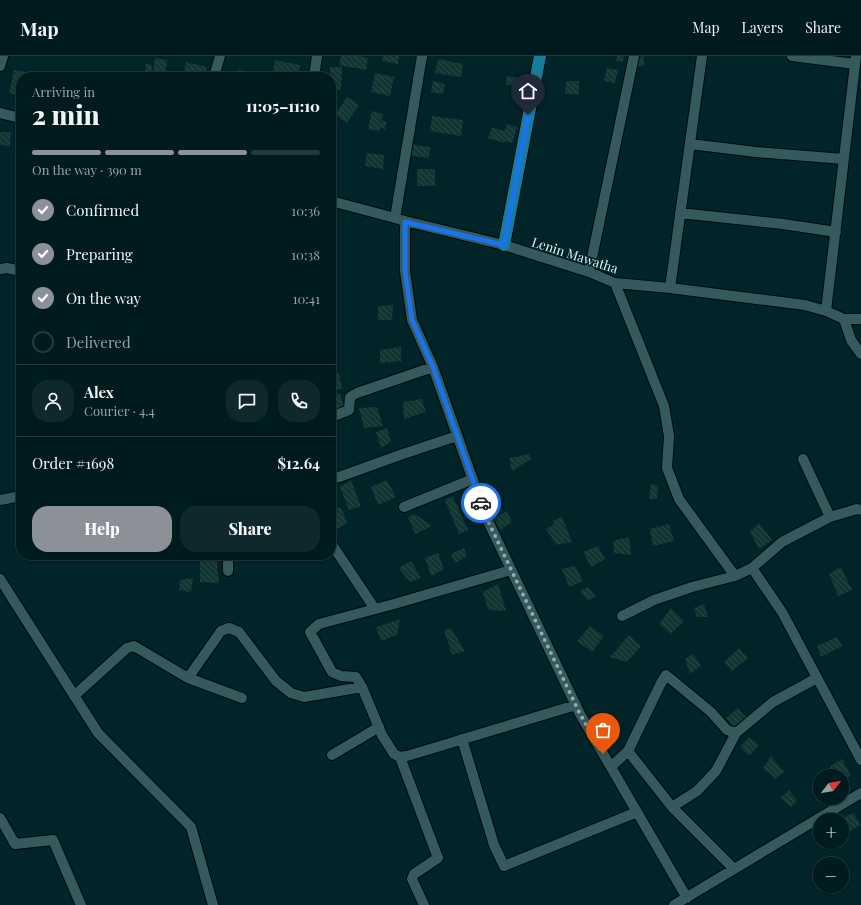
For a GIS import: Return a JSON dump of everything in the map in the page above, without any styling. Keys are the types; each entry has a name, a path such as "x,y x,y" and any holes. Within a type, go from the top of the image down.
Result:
{"main road":[{"path":"504,245 540,56"}],"street":[{"path":"0,66 3,56"},
{"path":"215,72 218,56"},
{"path":"315,72 317,56"},
{"path":"395,218 422,56"},
{"path":"589,272 634,56"},
{"path":"670,288 702,56"},
{"path":"792,56 856,60 826,311"},
{"path":"0,113 16,117"},
{"path":"690,144 756,152 844,159"},
{"name":"Lenin Mawatha","path":"336,202 405,222 504,245 589,272 615,283 670,288 805,305 826,311 844,319 861,319"},
{"path":"680,213 783,224 836,232"},
{"path":"405,222 405,271 412,320 433,367 486,517 576,705 686,898"},
{"path":"0,268 16,270"},
{"path":"615,283 664,406 669,436 667,468 679,499 735,576"},
{"path":"844,319 851,340 861,354"},
{"path":"336,415 349,410 350,398 357,393 433,367"},
{"path":"336,477 457,436"},
{"path":"803,458 830,517"},
{"path":"404,507 472,479"},
{"path":"0,500 16,497"},
{"path":"622,616 654,600 692,586 735,576 752,568 782,542 830,517 857,508 861,510"},
{"path":"336,550 375,609"},
{"path":"228,560 228,571"},
{"path":"752,568 782,612 861,760"},
{"path":"511,570 319,624 310,632 332,672 341,676 356,677 362,687 379,728 394,754 400,757 576,705"},
{"path":"0,580 98,733 191,827 213,905"},
{"path":"188,678 221,631 229,628 239,632 276,681 291,693 304,696 362,687"},
{"path":"74,696 126,648 134,646 188,678 242,698"},
{"path":"611,767 628,751 666,675 711,712 727,730 736,732"},
{"path":"672,807 697,791 716,771 736,732 773,702 817,678"},
{"path":"332,755 379,728"},
{"path":"462,739 494,845 504,866 637,812"},
{"path":"628,751 672,807 734,869"},
{"path":"400,757 438,858 414,874 412,879 424,905"},
{"path":"674,905 861,793"},
{"path":"0,818 15,844 53,840 81,905"}],"building":[{"path":"341,56 359,56 368,58 366,70 339,65"},
{"path":"383,56 399,56 398,64 382,61"},
{"path":"617,56 624,56 623,62 616,61"},
{"path":"638,56 644,57 644,66 638,66"},
{"path":"155,58 167,60 166,72 153,72"},
{"path":"438,59 463,64 461,77 435,73"},
{"path":"275,60 300,65 299,72 273,72"},
{"path":"186,62 207,67 206,72 184,72"},
{"path":"146,64 152,65 151,72 145,72"},
{"path":"330,67 342,67 341,90 336,90 336,72 330,72"},
{"path":"607,68 618,70 615,83 604,81"},
{"path":"239,69 245,72 238,72"},
{"path":"14,70 26,72 16,72 16,95 9,93"},
{"path":"375,73 394,77 390,96 371,92"},
{"path":"507,76 529,79 528,87 506,85"},
{"path":"433,81 445,84 443,94 431,92"},
{"path":"566,81 579,81 579,94 565,94"},
{"path":"347,97 359,105 347,123 336,116"},
{"path":"372,111 383,114 381,120 387,122 385,129 380,128 379,131 368,129"},
{"path":"432,116 463,120 461,136 430,131"},
{"path":"507,124 517,127 512,143 505,141 504,143 488,138 492,127 504,131"},
{"path":"0,132 11,132 10,146 0,145"},
{"path":"409,144 430,147 429,158 408,155"},
{"path":"367,153 384,155 383,169 365,166"},
{"path":"417,169 435,169 435,186 417,186"},
{"path":"393,305 392,320 378,320 378,306"},
{"path":"401,347 401,361 380,363 380,350"},
{"path":"339,373 342,389 336,390 336,374"},
{"path":"340,394 345,408 336,411 336,395"},
{"path":"422,399 426,412 404,419 403,402"},
{"path":"377,407 383,426 364,428 359,408"},
{"path":"387,428 391,442 381,448 376,432"},
{"path":"529,454 531,459 512,471 509,458"},
{"path":"351,480 361,506 349,510 340,487"},
{"path":"387,480 396,497 378,505 371,487"},
{"path":"651,484 658,486 657,499 649,499"},
{"path":"453,496 468,530 459,534 445,500"},
{"path":"341,507 347,523 337,529 336,527 336,509"},
{"path":"507,511 512,522 500,530 494,518"},
{"path":"415,514 432,526 415,534 408,517"},
{"path":"562,517 572,542 556,545 546,529 553,525 553,521"},
{"path":"759,523 772,540 759,549 750,532"},
{"path":"669,524 674,541 653,546 650,529"},
{"path":"629,537 631,555 614,553 613,541"},
{"path":"598,546 605,559 591,567 583,552"},
{"path":"464,548 467,556 455,563 451,554"},
{"path":"438,553 444,569 431,576 425,558"},
{"path":"200,560 217,561 219,583 200,582"},
{"path":"411,561 421,578 410,582 399,568"},
{"path":"575,566 583,581 569,587 562,569"},
{"path":"841,567 852,590 838,596 829,574"},
{"path":"193,578 191,592 179,590 180,580"},
{"path":"498,584 506,611 488,610 483,592"},
{"path":"588,587 596,596 588,601 580,591"},
{"path":"704,604 708,617 697,617 694,608"},
{"path":"671,608 684,621 671,634 659,624"},
{"path":"400,619 397,635 381,641 376,627"},
{"path":"590,626 604,636 592,652 577,641"},
{"path":"451,628 465,651 452,655 444,630"},
{"path":"629,635 641,646 627,662 610,657"},
{"path":"837,637 842,646 821,657 817,646"},
{"path":"739,648 748,658 732,671 724,662"},
{"path":"693,654 701,666 690,674 685,659"},
{"path":"738,708 747,719 736,730 726,718"},
{"path":"749,737 759,745 749,756 740,747"},
{"path":"771,756 784,772 775,779 763,768"},
{"path":"842,759 847,769 832,769 830,766"},
{"path":"789,790 797,801 791,807 780,798"},
{"path":"853,813 861,825 849,831 849,815"}],"way so far":[{"path":"481,503 486,517 580,714 603,754"}],"route":[{"path":"481,503 433,367 412,320 405,271 405,222 504,245 528,115"}]}
